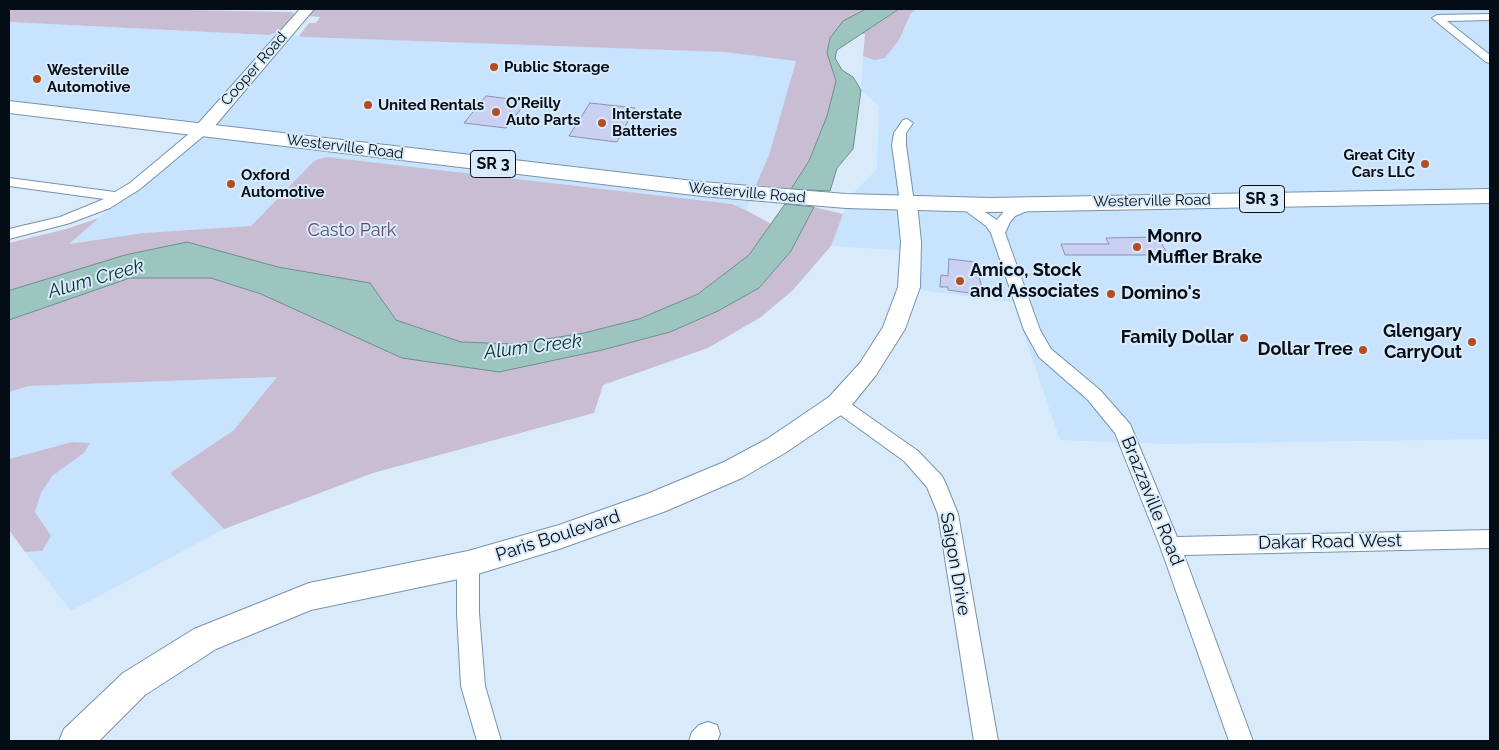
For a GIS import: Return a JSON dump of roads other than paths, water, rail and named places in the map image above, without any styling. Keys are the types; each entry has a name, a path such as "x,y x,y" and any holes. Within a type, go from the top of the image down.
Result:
{"main road":[{"name":"Westerville Road","path":"9,107 694,188 846,201 1034,204 1490,196"}],"street":[{"name":"Cooper Road","path":"202,130 307,9"},
{"path":"1490,18 1437,18 1490,60"},
{"path":"907,122 900,133 899,145 907,203"},
{"path":"9,234 65,220 104,206 135,186 202,130"},
{"path":"9,182 118,197"},
{"name":"Paris Boulevard","path":"76,741 134,684 205,639 309,597 468,564 568,534 656,503 716,477 776,446 838,404 868,369 894,329 909,287 911,242 907,203"},
{"name":"Brazzaville Road","path":"964,204 992,223 998,233 1032,330 1046,353 1094,395 1123,429 1170,546 1241,741"},
{"path":"998,233 1003,221 1010,213 1034,204"},
{"name":"Saigon Drive","path":"838,404 912,456 935,482 948,514 986,741"},
{"name":"Dakar Road West","path":"1170,546 1490,539"},
{"path":"468,564 468,613 473,686 489,741"}],"water":[{"path":"866,9 899,9 837,50 835,58 842,70 853,77 861,90 853,149 837,168 830,191 791,189 809,161 827,116 836,81 827,53 830,38 843,21"},
{"name":"Alum Creek","path":"785,204 814,207 791,251 759,288 718,311 670,332 602,350 499,372 402,358 261,294 211,278 130,278 9,320 9,291 11,290 125,255 187,242 278,267 370,283 396,320 461,342 514,344 584,333 639,319 698,294 749,255"}],"place":[{"name":"Public Storage","path":"494,67"},
{"name":"Westerville Automotive","path":"37,79"},
{"name":"United Rentals","path":"368,105"},
{"name":"O'Reilly Auto Parts","path":"496,112"},
{"name":"Interstate Batteries","path":"602,123"},
{"name":"Great City Cars LLC","path":"1425,164"},
{"name":"Oxford Automotive","path":"231,184"},
{"name":"Monro Muffler Brake","path":"1137,247"},
{"name":"Amico, Stock and Associates","path":"960,281"},
{"name":"Domino's","path":"1111,294"},
{"name":"Family Dollar","path":"1244,338"},
{"name":"Glengary CarryOut","path":"1472,342"},
{"name":"Dollar Tree","path":"1363,350"}],"park label":[{"name":"Casto Park","path":"352,231"}]}
